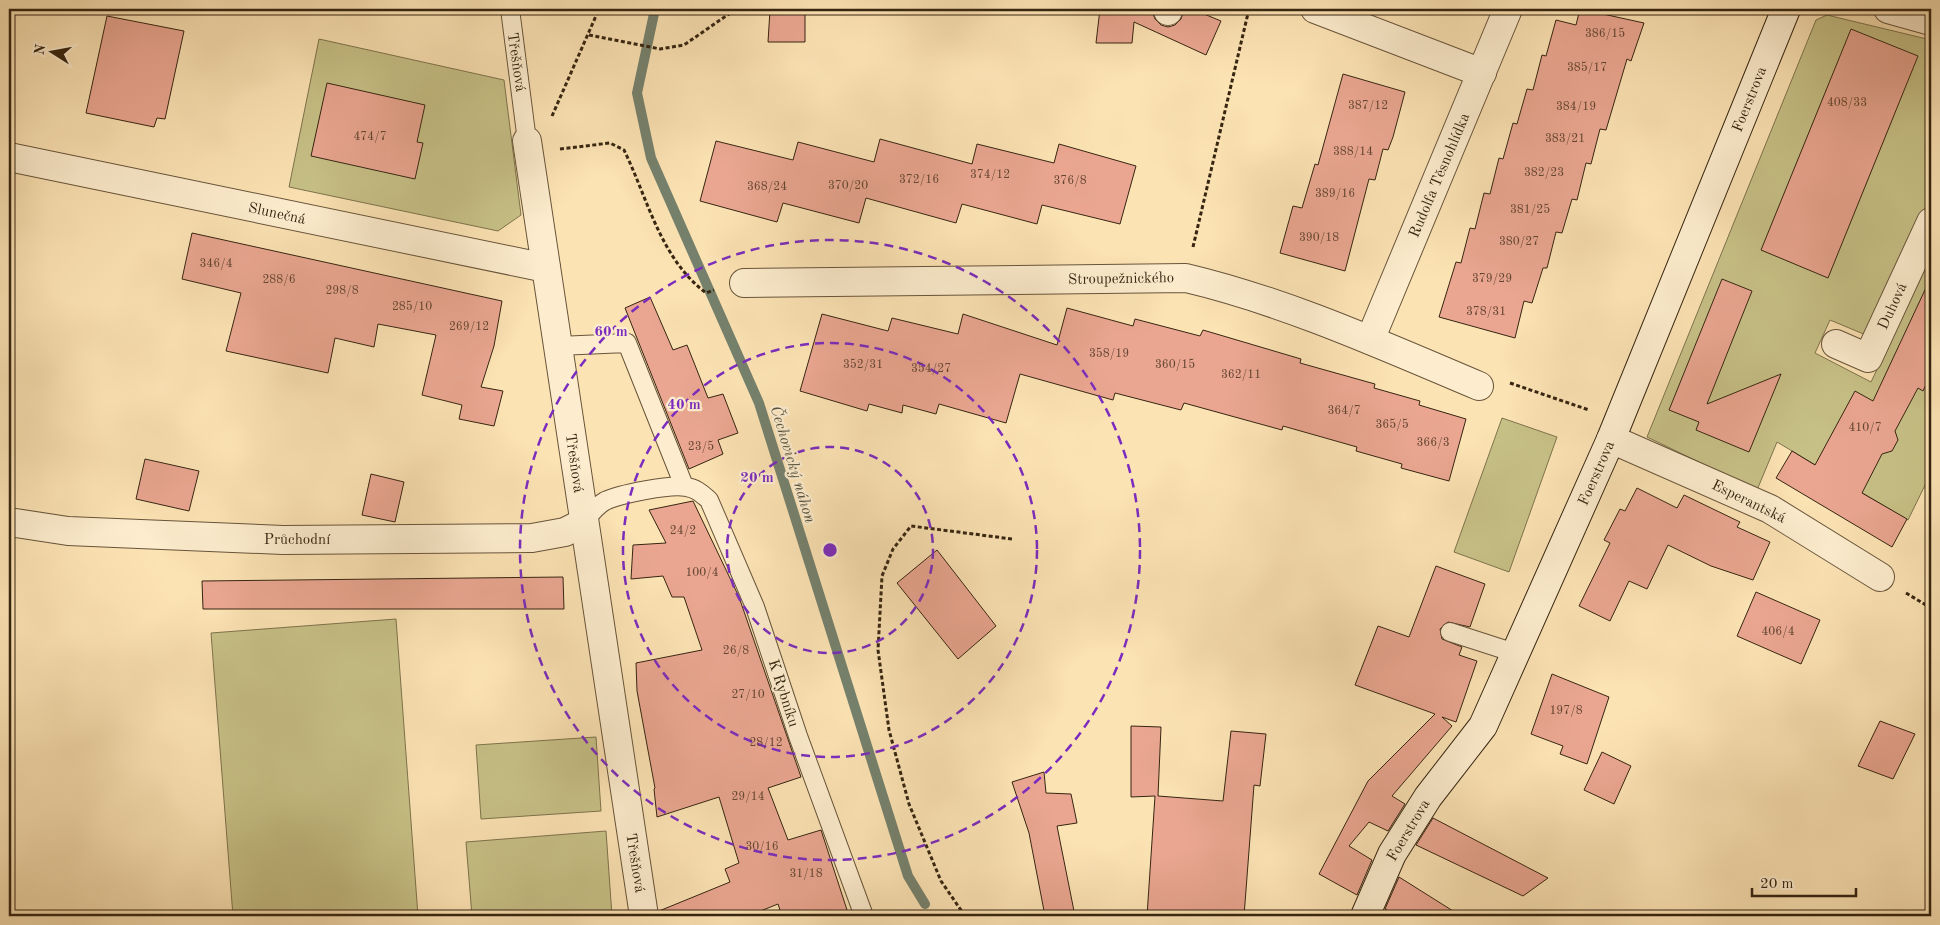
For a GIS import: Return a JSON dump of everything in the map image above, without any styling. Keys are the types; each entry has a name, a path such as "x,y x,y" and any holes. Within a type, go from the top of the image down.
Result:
{"street":[{"path":"1315,9 1482,73"},
{"name":"Rudolfa Těsnohlídka","path":"1370,340 1508,9"},
{"name":"Foerstrova","path":"1365,916 1392,854 1428,797 1483,726 1615,430 1786,9"},
{"path":"1892,9 1931,21"},
{"name":"Třešňová","path":"528,147 644,916"},
{"name":"Slunečná","path":"9,157 546,268"},
{"name":"Duhová","path":"1836,344 1868,358 1931,222"},
{"name":"Stroupežnického","path":"744,283 1186,278 1233,289 1370,340 1480,386"},
{"name":"Esperantská","path":"1615,430 1770,509 1880,577"},
{"name":"Průchodní","path":"9,522 68,531 284,540 532,538 565,532 584,523"}],"lane":[{"name":"Třešňová","path":"510,9 528,147"},
{"path":"558,346 627,343 684,486 617,496 604,502 592,511 584,523"},
{"name":"K Rybníku","path":"684,486 697,490 709,500 744,580 864,916"},
{"path":"1450,632 1515,653"}],"path":[{"path":"528,147 551,118 599,9"},
{"path":"589,35 660,49 684,45 717,24 736,9"},
{"path":"1186,278 1249,9"},
{"path":"528,147 610,143 624,150 667,249 683,271 706,293"},
{"path":"1480,386 1497,378 1615,430"},
{"path":"965,916 940,882 909,804 888,730 878,650 882,576 893,549 911,526 1012,539"}],"shaded area":[{"path":"1827,15 1931,40 1931,196 1866,335 1830,320 1815,353 1871,382 1931,255 1931,473 1908,520 1777,442 1757,490 1647,437 1816,20"},
{"path":"319,39 504,80 521,215 498,231 289,187"},
{"path":"1502,418 1557,437 1509,572 1454,552"},
{"path":"396,619 418,916 233,916 211,633"},
{"path":"596,737 601,811 481,819 476,745"},
{"path":"606,831 612,916 472,916 466,842"}],"building":[{"path":"1100,9 1152,11 1155,19 1161,25 1168,27 1175,25 1181,19 1184,9 1192,9 1221,21 1206,55 1134,22 1132,43 1096,43"},
{"path":"1580,9 1644,23 1631,61 1627,59 1606,130 1600,129 1591,164 1586,163 1577,200 1572,199 1562,233 1556,232 1547,268 1543,268 1532,303 1524,301 1515,338 1439,317 1456,262 1461,263 1470,228 1475,229 1484,193 1490,194 1499,158 1503,159 1513,123 1517,124 1527,89 1533,90 1542,55 1546,56 1556,20 1576,25"},
{"path":"770,10 805,10 805,42 768,42"},
{"path":"107,16 184,31 165,119 157,118 154,127 86,113"},
{"path":"1851,29 1918,56 1828,278 1761,250"},
{"path":"1343,74 1405,92 1388,150 1383,149 1375,180 1369,179 1345,271 1280,253 1293,206 1302,208 1315,164 1318,165"},
{"path":"327,83 425,105 417,142 423,143 415,179 311,156"},
{"path":"880,139 972,164 977,144 1054,163 1059,144 1136,166 1120,224 1042,205 1037,224 962,204 956,223 866,198 859,223 783,203 777,222 700,201 716,141 793,160 798,142 874,162"},
{"path":"192,233 502,301 494,346 481,387 503,391 494,426 459,419 462,405 422,395 436,335 378,324 374,347 335,338 328,373 226,351 241,293 182,279"},
{"path":"1931,277 1931,374 1923,391 1918,388 1895,431 1898,440 1892,451 1882,454 1862,493 1907,519 1892,547 1776,478 1792,451 1815,465 1855,391 1873,401"},
{"path":"1722,279 1752,291 1707,404 1781,374 1749,452 1696,430 1699,422 1669,410"},
{"path":"650,297 673,350 687,345 708,398 723,394 738,433 718,440 723,454 689,469 625,308"},
{"path":"1067,308 1133,326 1135,319 1200,336 1203,330 1301,359 1300,363 1375,384 1374,388 1420,401 1419,405 1466,419 1449,481 1401,468 1402,464 1356,451 1357,447 1283,426 1282,430 1184,403 1181,410 1115,393 1113,400 1020,374 1006,423 939,404 936,414 903,405 902,413 869,404 867,411 800,391 822,314 888,331 892,318 958,334 963,314 1057,345"},
{"path":"145,459 199,471 189,511 136,499"},
{"path":"371,474 404,482 395,522 362,515"},
{"path":"1637,488 1677,508 1684,495 1740,522 1737,527 1770,542 1753,580 1711,566 1668,545 1647,589 1629,581 1610,621 1579,606 1610,543 1604,540 1620,509 1625,511"},
{"path":"693,501 739,597 801,777 768,788 788,840 821,830 849,916 782,916 778,904 748,916 659,916 659,911 730,882 725,869 739,863 719,797 657,817 655,788 637,691 636,663 702,650 684,597 672,597 663,576 631,579 633,545 666,543 649,510"},
{"path":"937,550 996,626 958,659 897,583"},
{"path":"1436,566 1485,584 1470,627 1448,622 1440,629 1442,639 1462,647 1459,655 1477,661 1456,722 1442,717 1452,726 1392,796 1405,804 1388,831 1369,822 1349,846 1372,860 1357,895 1319,874 1368,781 1435,714 1355,685 1378,626 1409,637"},
{"path":"563,577 564,609 203,609 202,581"},
{"path":"1756,592 1820,620 1801,664 1737,636"},
{"path":"1552,674 1609,697 1587,764 1560,754 1563,746 1531,734"},
{"path":"1880,721 1915,734 1893,779 1858,766"},
{"path":"1131,726 1161,727 1158,796 1223,801 1231,731 1266,734 1260,786 1254,785 1244,916 1147,916 1155,796 1131,797"},
{"path":"1602,752 1631,766 1614,804 1584,790"},
{"path":"1044,772 1046,793 1071,794 1077,823 1057,826 1075,916 1045,916 1029,833 1012,782"},
{"path":"1433,818 1548,878 1523,896 1416,845"},
{"path":"1399,877 1461,916 1398,916 1385,909"}],"waterway":[{"name":"Čechovický náhon","path":"655,9 637,93 651,158 759,403 908,876 925,904"}]}
